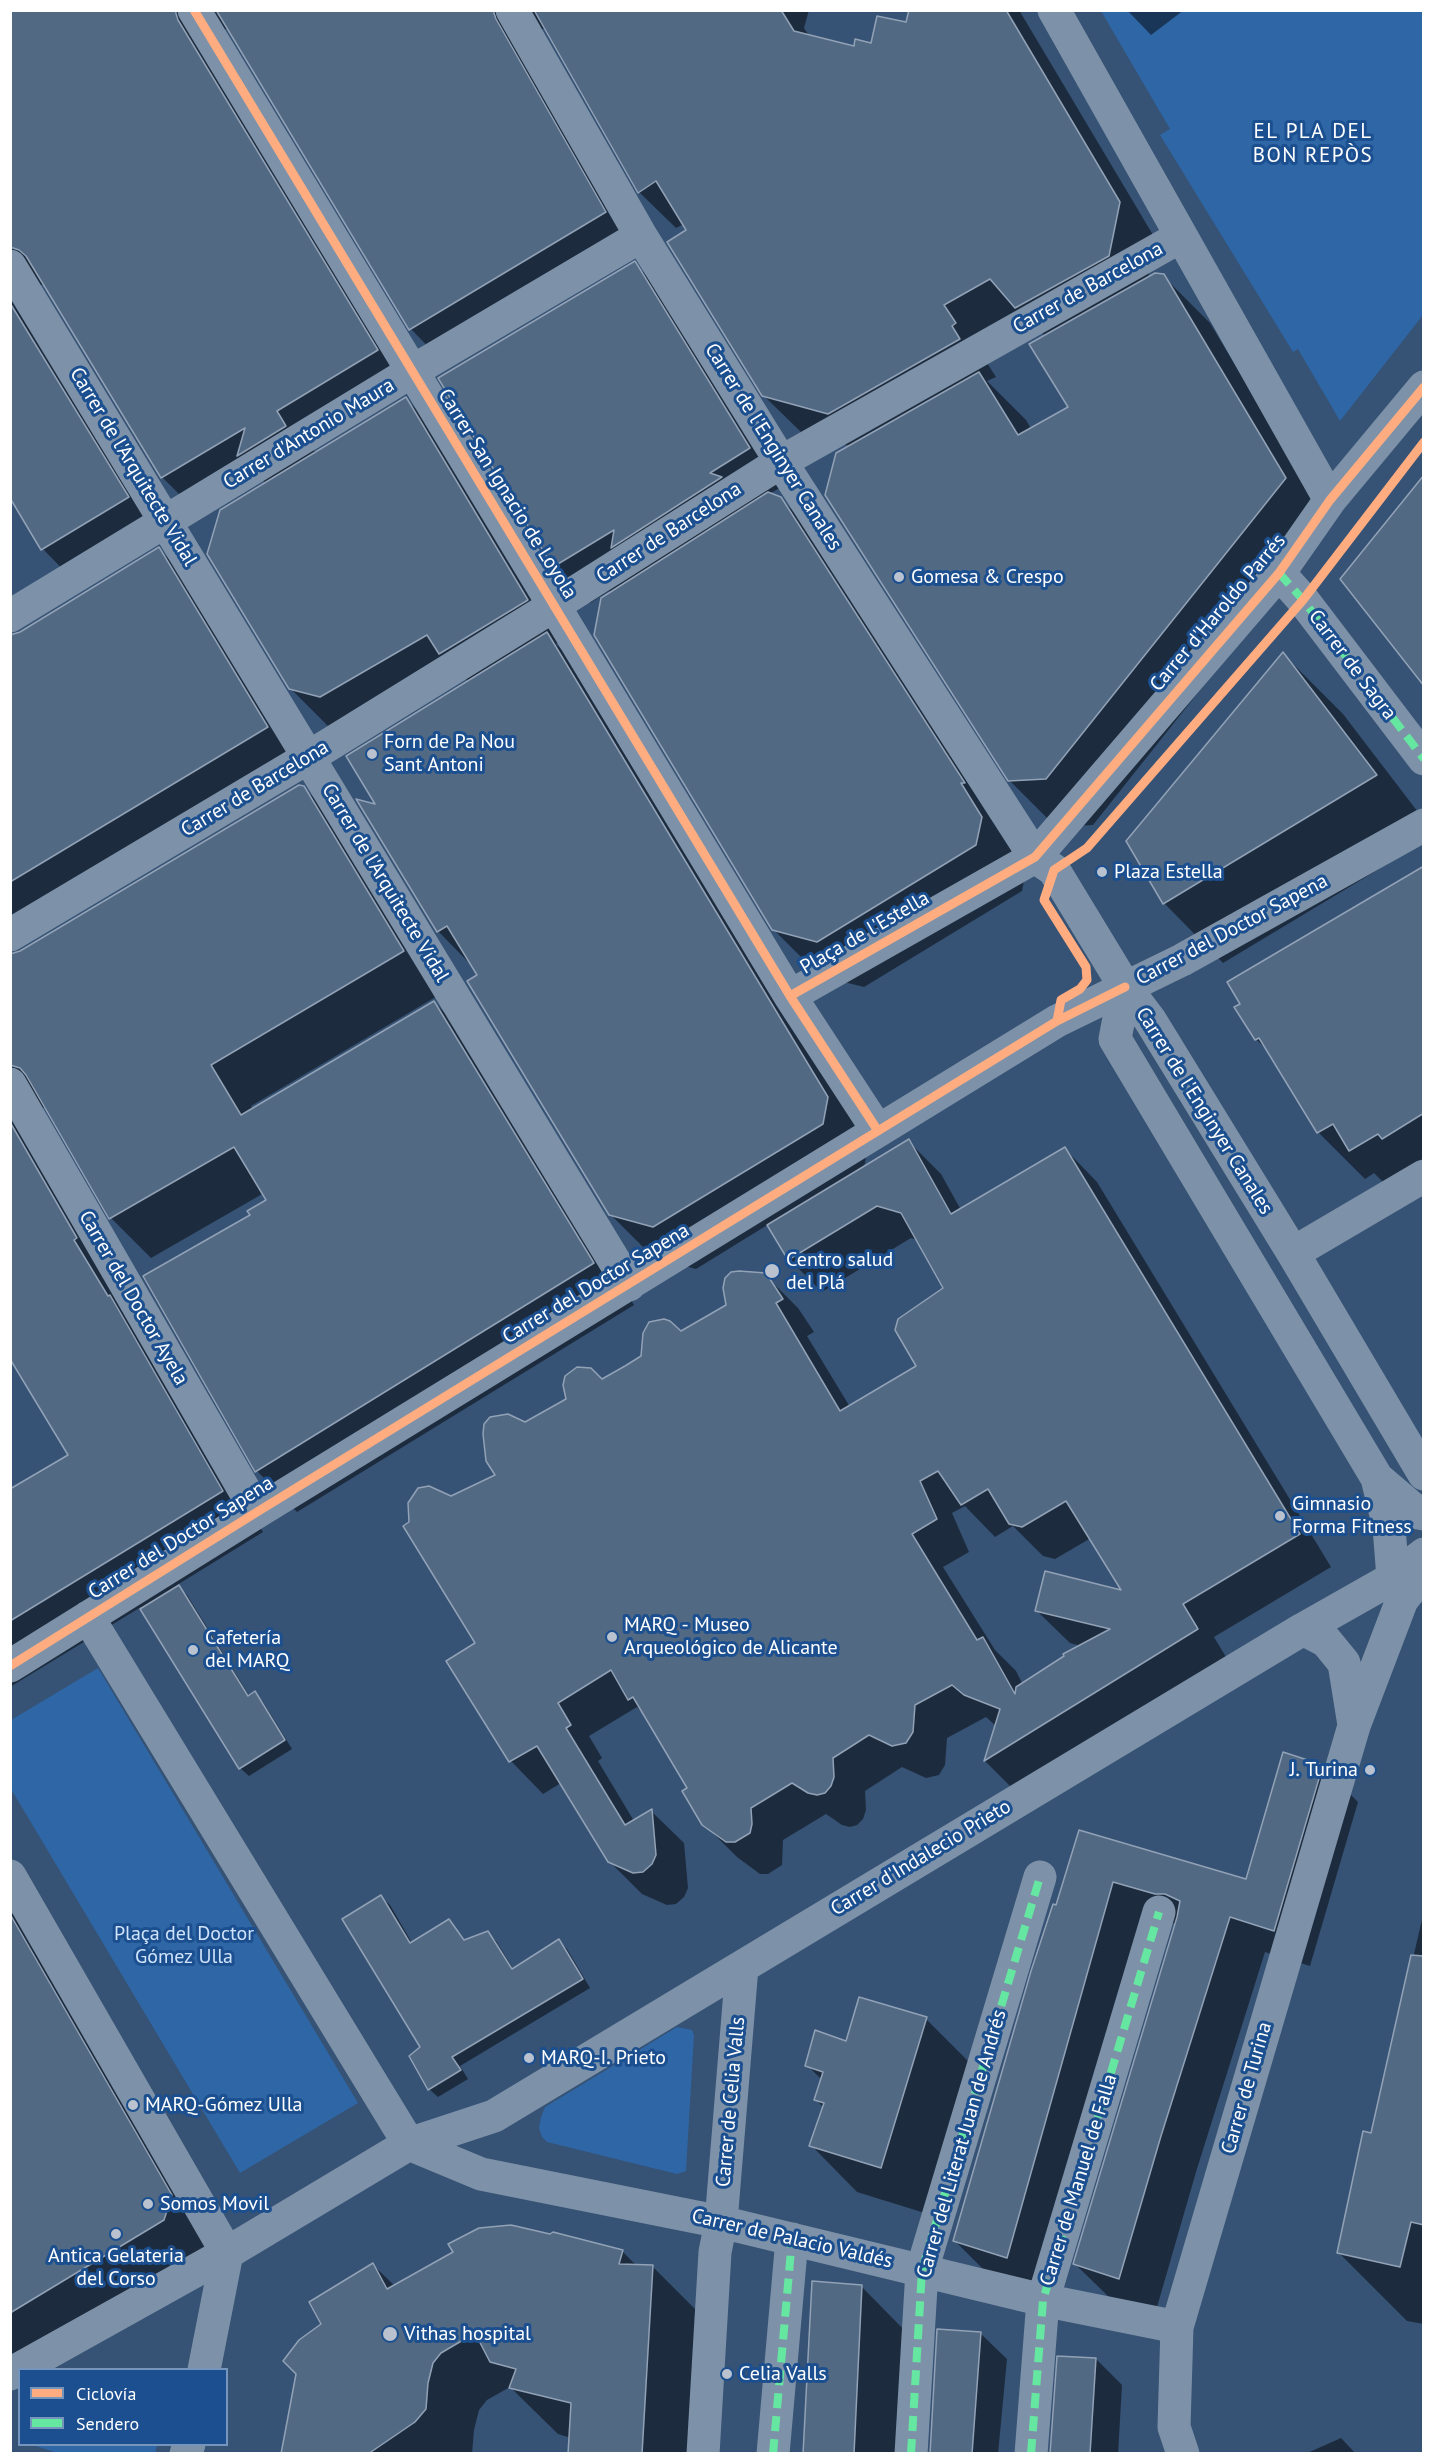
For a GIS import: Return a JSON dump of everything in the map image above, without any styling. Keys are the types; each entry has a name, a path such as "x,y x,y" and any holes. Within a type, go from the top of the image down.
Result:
{"street":[{"name":"Carrer San Ignacio de Loyola","path":"194,10 790,996"},
{"name":"Carrer de l'Enginyer Canales","path":"512,10 641,236 780,462 1044,863"},
{"path":"1054,10 1330,500"},
{"name":"Carrer d'Antonio Maura","path":"10,616 411,372 641,236"},
{"name":"Carrer de Barcelona","path":"10,935 309,757 780,462 1180,237"},
{"name":"Carrer de l'Arquitecte Vidal","path":"10,266 629,1285"},
{"name":"Carrer d'Haroldo Parrés","path":"1044,863 1279,573 1330,500 1424,387"},
{"name":"Carrer de Sagra","path":"1279,573 1303,600 1424,759"},
{"name":"Carrer del Doctor Sapena","path":"88,1617 1057,1021 1182,960 1424,825"},
{"path":"1044,863 1125,987"},
{"name":"Plaça de l'Estella","path":"878,1131 790,996 1044,863"},
{"name":"Carrer de l'Enginyer Canales","path":"1125,987 1150,1020 1293,1253 1424,1474"},
{"name":"Carrer de l'Enginyer Canales","path":"1125,987 1115,1038 1377,1478 1389,1527 1408,1575"},
{"name":"Carrer del Doctor Ayela","path":"10,1084 257,1512"},
{"path":"1293,1253 1424,1176"},
{"name":"Carrer de l'Enginyer Canales","path":"1377,1478 1418,1513 1424,1514"},
{"name":"Carrer d'Indalecio Prieto","path":"409,2145 494,2116 1303,1629 1408,1575 1424,1554"},
{"name":"Carrer de Turina","path":"1183,2454 1174,2427 1177,2327 1354,1726 1402,1600 1408,1575"},
{"path":"10,1666 88,1617 409,2145 226,2253 21,2368"},
{"name":"Carrer de Turina","path":"1303,1629 1326,1641 1344,1663 1354,1726"},
{"path":"10,1876 226,2253 204,2368"},
{"name":"Carrer del Literat Juan de Andrés","path":"911,2454 922,2270 1040,1876"},
{"name":"Carrer de Manuel de Falla","path":"1031,2454 1043,2300 1159,1912"},
{"name":"Carrer de Celia Valls","path":"703,2454 716,2252 721,2222 742,1967"},
{"name":"Carrer de Palacio Valdés","path":"409,2145 481,2174 721,2222 1043,2300 1177,2327"},
{"path":"772,2454 792,2239"}],"green space":[{"path":"1101,11 1423,11 1423,315 1340,421 1298,349 1293,352 1160,135 1170,129"},
{"name":"Plaça del Doctor Gómez Ulla","path":"98,1668 358,2103 240,2173 11,1789 11,1720"},
{"path":"677,2027 692,2030 694,2035 686,2171 677,2174 547,2142 542,2137 539,2128 545,2107"},
{"path":"36,2446 157,2446 155,2454 57,2453"}],"building":[{"path":"10,10 175,10 178,20 378,350 277,411 286,426 237,456 245,428 161,478 26,256 10,247"},
{"path":"216,10 493,10 606,212 409,330"},
{"path":"534,10 781,10 794,31 854,46 855,39 871,43 877,16 906,22 909,10 1006,10 1120,202 1109,256 1015,308 990,279 944,305 956,323 952,326 960,339 828,414 762,396 667,242 686,230 656,181 638,193"},
{"path":"635,261 750,448 710,473 722,477 611,548 614,530 553,567 438,378"},
{"path":"1155,273 1164,274 1286,478 1046,779 1008,781 825,495 836,453 979,372 1018,435 1068,407 1029,344"},
{"path":"10,303 129,497 41,550 10,498"},
{"path":"406,397 528,600 439,654 427,635 320,697 289,689 207,554 220,510"},
{"path":"1424,475 1424,686 1340,579"},
{"path":"768,492 781,497 965,783 961,783 982,817 976,845 817,942 772,930 594,635 601,598"},
{"path":"159,547 268,727 10,882 10,635 20,632"},
{"path":"547,632 828,1097 823,1124 653,1227 609,1215 467,981 477,975 447,926 437,932 356,799 375,804 346,756"},
{"path":"1283,652 1377,775 1163,904 1126,841"},
{"path":"299,785 304,786 404,951 211,1065 241,1115 434,1001 594,1263 255,1472 143,1276 250,1215 247,1211 266,1200 234,1147 109,1219 26,1075 20,1068 10,1065 10,954 20,951"},
{"path":"1424,866 1424,1113 1382,1139 1378,1134 1349,1151 1333,1124 1317,1133 1259,1038 1255,1040 1234,1007 1240,1004 1227,982"},
{"path":"10,1122 77,1238 74,1240 108,1296 110,1295 223,1491 10,1621 10,1489 68,1455 10,1359"},
{"path":"909,1139 951,1214 1065,1147 1300,1534 1183,1604 1198,1629 984,1761 1000,1709 964,1695 952,1685 915,1705 913,1732 906,1743 892,1746 869,1735 833,1758 834,1777 825,1793 817,1795 808,1793 792,1783 751,1808 750,1833 735,1842 726,1842 702,1825 682,1791 687,1788 633,1697 628,1700 611,1670 558,1703 571,1725 566,1728 625,1825 652,1809 656,1855 652,1864 643,1872 633,1873 608,1862 537,1746 509,1762 446,1661 475,1643 403,1526 409,1522 408,1503 418,1488 429,1486 451,1496 495,1475 486,1461 483,1434 484,1424 490,1417 508,1414 525,1422 566,1399 563,1385 565,1376 577,1367 591,1368 602,1379 625,1366 641,1356 643,1333 649,1322 664,1319 670,1321 681,1331 726,1305 723,1288 725,1278 731,1272 766,1273 783,1299 776,1303 840,1411 916,1366 895,1330 898,1319 943,1288 901,1213 877,1206 788,1260 767,1225","holes":["938,1471 961,1505 988,1489 1009,1524 1022,1527 1066,1501 1121,1590 1045,1571 1035,1611 1110,1629 1063,1654 1064,1656 1016,1687 1015,1694 983,1637 977,1640 912,1534 937,1519 920,1481"]},
{"name":"Cafetería del MARQ","path":"179,1585 248,1696 255,1691 285,1740 239,1769 140,1609"},
{"path":"1283,1752 1323,1765 1274,1931 1230,1917 1119,2279 1073,2264 1180,1901 1165,1894 1155,1894 1113,1882 1007,2258 953,2241 1031,1971 1053,1904 1056,1905 1079,1830 1246,1879"},
{"path":"381,1895 410,1943 449,1919 464,1940 488,1931 512,1969 559,1939 583,1979 452,2057 461,2070 428,2090 409,2056 420,2047 342,1919"},
{"path":"10,1914 172,2195 164,2220 10,2313"},
{"path":"1411,1955 1424,1956 1424,2225 1411,2222 1400,2267 1337,2253 1363,2131 1371,2133"},
{"path":"859,1997 927,2017 881,2168 809,2146 824,2103 814,2100 823,2072 805,2066 815,2030 846,2041"},
{"name":"Vithas hospital","path":"511,2225 550,2234 553,2232 623,2250 619,2264 653,2265 642,2454 568,2454 571,2403 509,2388 516,2369 490,2362 475,2333 441,2353 433,2363 428,2383 426,2409 415,2422 368,2454 281,2454 296,2374 283,2361 299,2340 321,2324 309,2302 373,2263 387,2289 453,2252 448,2244 479,2228"},
{"path":"812,2281 862,2285 854,2454 803,2454"},
{"path":"937,2329 981,2332 972,2454 930,2454"},
{"path":"1057,2356 1096,2358 1090,2454 1050,2454"}],"marked path":[{"path":"1279,573 1303,600 1424,759"},
{"path":"911,2454 922,2270 1040,1877"},
{"path":"1031,2454 1043,2300 1159,1912"},
{"path":"773,2454 792,2239"}],"cycle path":[{"path":"194,10 790,996 878,1131"},
{"path":"790,996 1035,857 1279,573 1330,500 1424,387"},
{"path":"1057,1021 1061,1000 1080,989 1087,980 1086,967 1044,900 1054,870 1087,848 1303,600 1424,442"},
{"path":"10,1666 1057,1021 1125,987"}],"place":[{"name":"Gomesa & Crespo","path":"899,577"},
{"name":"Forn de Pa Nou Sant Antoni","path":"372,754"},
{"name":"Plaza Estella","path":"1102,872"},
{"name":"Centro salud del Plá","path":"772,1271"},
{"name":"Gimnasio Forma Fitness","path":"1280,1516"},
{"name":"MARQ - Museo Arqueológico de Alicante","path":"612,1637"},
{"name":"Cafetería del MARQ","path":"193,1650"},
{"name":"J. Turina","path":"1370,1770"},
{"name":"MARQ-I. Prieto","path":"529,2058"},
{"name":"MARQ-Gómez Ulla","path":"133,2105"},
{"name":"Somos Movil","path":"148,2204"},
{"name":"Antica Gelateria del Corso","path":"116,2234"},
{"name":"Vithas hospital","path":"390,2334"},
{"name":"Celia Valls","path":"727,2374"}],"district":[{"name":"EL PLA DEL BON REPÒS","path":"1313,144"}]}
